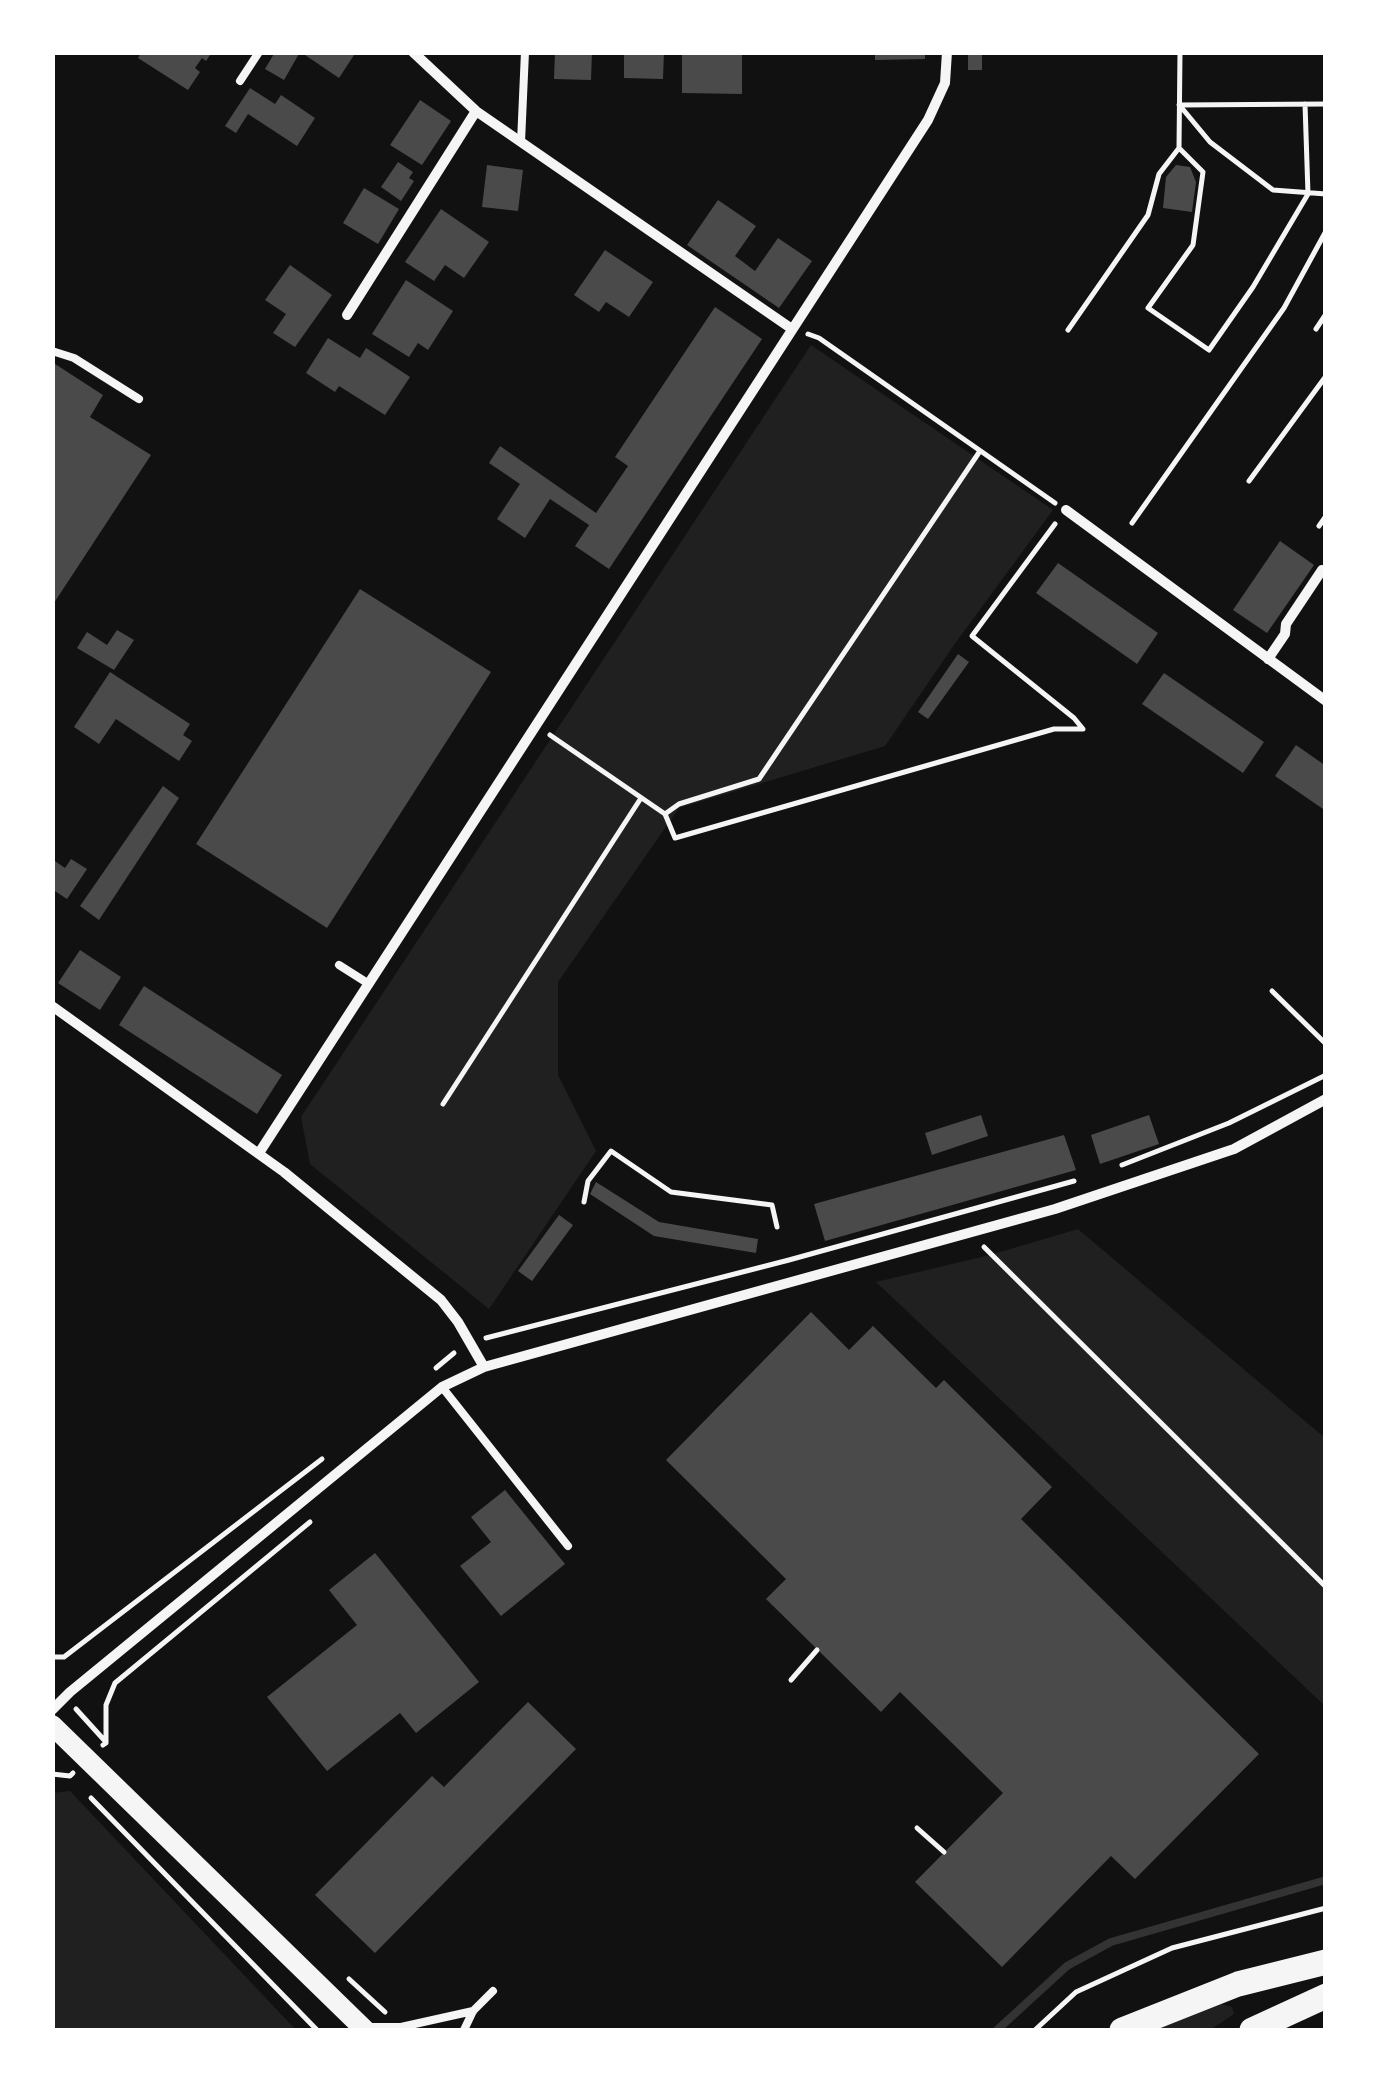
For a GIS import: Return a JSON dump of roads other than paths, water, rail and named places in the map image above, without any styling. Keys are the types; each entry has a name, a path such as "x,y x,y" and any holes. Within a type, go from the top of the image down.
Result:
{"highway":[{"path":"1122,2030 1238,1984 1326,1962"},
{"path":"1252,2030 1326,1996"}],"main road":[{"path":"52,1725 364,2029"}],"street":[{"path":"413,52 476,110 792,329"},
{"path":"260,1153 936,106 945,83 947,52"},
{"path":"347,314 476,110"},
{"path":"1064,512 1326,701"},
{"path":"1268,659 1322,570"},
{"path":"52,1006 260,1153 441,1300 484,1367"},
{"path":"52,1710 442,1387 484,1367 1066,1205 1234,1149 1326,1099"}],"lane":[{"path":"240,82 259,52"},
{"path":"521,142 526,52"},
{"path":"52,351 74,358 139,399"},
{"path":"339,965 369,984"},
{"path":"442,1387 568,1546"},
{"path":"484,1462 495,1455"},
{"path":"464,2030 493,1991"},
{"path":"364,2029 418,2024 474,2012"}],"waterway":[{"path":"997,2030 1067,1966 1111,1942 1326,1880"}]}
